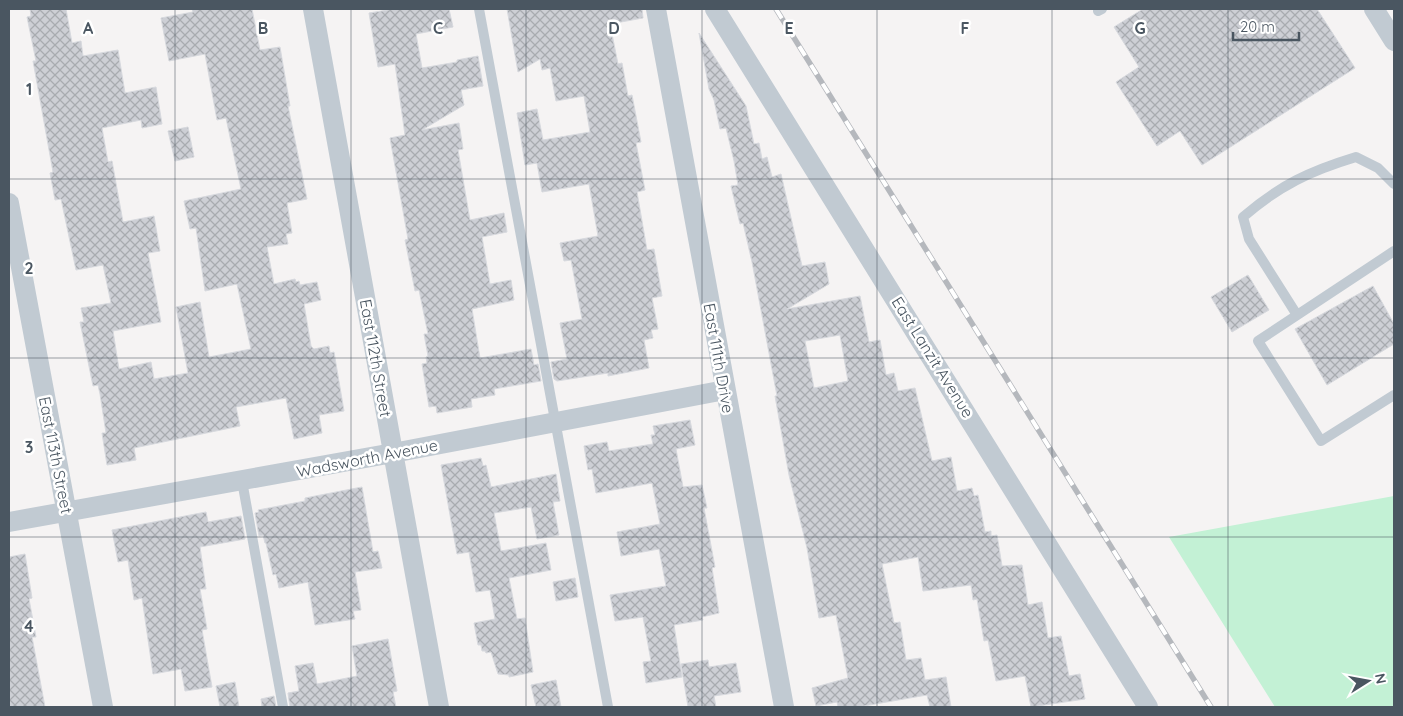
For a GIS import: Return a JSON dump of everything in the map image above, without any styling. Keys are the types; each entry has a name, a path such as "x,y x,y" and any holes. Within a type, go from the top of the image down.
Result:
{"street":[{"name":"East 112th Street","path":"313,9 439,707"},
{"name":"East 111th Drive","path":"656,9 784,707"},
{"name":"East Lanzit Avenue","path":"716,9 1148,707"},
{"path":"1374,9 1394,42"},
{"name":"East 113th Street","path":"9,203 103,707"},
{"name":"Wadsworth Avenue","path":"9,522 242,481 725,390"}],"lane":[{"path":"479,9 608,707"},
{"path":"1297,315 1249,239 1244,217 1270,194 1317,169 1356,157 1378,168 1394,184"},
{"path":"1394,251 1258,341 1321,441 1394,395"},
{"path":"242,481 283,707"}],"green space":[{"path":"1394,496 1394,707 1275,707 1169,537"}],"building":[{"path":"30,9 66,9 72,43 81,41 83,56 118,50 125,93 156,87 162,124 142,128 141,120 102,128 108,162 112,161 123,222 154,216 160,251 148,253 161,322 113,331 119,369 151,362 154,379 188,373 176,307 200,302 209,357 251,349 237,284 205,291 196,228 190,229 184,201 241,189 226,118 217,120 205,54 169,61 161,18 193,12 192,9 252,9 260,50 280,47 290,106 288,106 307,199 287,203 292,233 286,234 288,244 267,247 274,284 295,279 296,282 299,281 300,285 317,282 321,300 304,304 311,346 314,349 329,346 330,353 334,352 344,411 319,415 322,433 294,439 286,398 236,407 240,426 134,448 136,460 107,465 102,433 106,433 100,394 98,385 93,386 80,322 84,322 81,308 111,303 103,265 76,270 61,199 55,200 50,173 53,172 33,61 36,61 27,17 31,16"},
{"path":"394,9 449,9 453,27 416,34 422,68 478,56 483,86 461,90 464,105 422,130 459,123 463,149 458,150 470,220 504,213 507,232 482,237 490,284 511,280 514,300 472,309 480,358 531,349 534,365 538,364 541,381 494,389 495,395 471,399 472,407 437,413 436,406 429,407 422,364 427,363 426,357 428,356 424,334 428,334 419,290 415,291 405,240 408,239 390,138 405,135 395,64 378,67 369,13"},
{"path":"507,9 642,9 643,18 610,24 618,64 622,63 628,96 632,95 641,142 636,143 645,190 637,192 647,250 654,249 662,296 652,298 658,329 651,330 653,338 644,340 649,368 608,376 608,373 557,381 554,379 551,362 567,359 560,323 582,319 571,260 564,261 560,243 598,236 589,184 542,192 537,163 525,165 517,113 537,109 543,140 590,132 584,96 556,101 550,68 542,70 540,59 518,72"},
{"path":"1143,9 1317,9 1355,68 1202,165 1180,131 1157,146 1116,82 1139,67 1114,27"},
{"path":"699,33 746,106 754,144 759,143 762,159 767,157 772,177 781,174 802,266 825,262 829,284 787,309 860,296 869,342 880,340 886,375 894,373 898,391 915,388 932,461 951,457 957,491 972,488 974,496 978,495 985,532 991,531 991,536 997,535 1002,566 1022,565 1028,605 1042,602 1048,638 1061,636 1069,676 1080,674 1085,699 1031,707 1025,676 996,681 988,640 984,641 977,599 973,600 971,585 923,591 918,557 882,564 894,623 900,622 906,660 921,658 925,680 946,677 951,707 930,707 927,695 858,707 838,707 837,702 816,706 812,688 848,678 836,615 819,618 807,548 789,475 775,396 777,396 752,262 743,223 740,224 731,186 738,185 734,161 726,128 720,129 714,100 709,89","holes":["840,335 848,381 814,388 805,341"]},
{"path":"188,127 194,157 175,161 168,131"},
{"path":"1248,275 1269,310 1232,332 1211,297"},
{"path":"1373,286 1394,324 1394,344 1327,385 1295,329"},
{"path":"690,420 695,445 676,449 683,487 702,485 707,508 704,508 715,567 712,568 719,613 702,617 703,620 674,625 682,677 646,683 643,662 651,661 643,617 615,621 610,595 666,586 659,549 621,556 617,532 660,524 652,483 596,493 592,469 588,470 584,446 607,442 609,451 653,444 651,435 655,435 653,426"},
{"path":"481,458 483,466 486,465 491,487 556,474 560,501 553,502 559,535 537,539 531,507 494,513 501,551 546,543 551,570 509,578 517,619 525,618 533,672 509,677 509,675 498,674 491,652 486,653 482,651 481,645 478,645 474,623 495,619 490,590 476,592 469,552 457,554 441,465"},
{"path":"362,487 373,552 378,551 382,568 355,572 361,610 353,611 355,619 315,625 308,582 279,588 276,574 273,575 263,535 259,536 255,513 259,512 258,510 305,501 305,498"},
{"path":"206,512 208,522 241,516 245,539 200,547 206,589 200,589 207,629 202,630 212,687 185,691 181,669 153,674 142,598 134,600 128,560 118,562 112,530"},
{"path":"25,554 32,598 29,599 36,637 32,637 45,707 9,707 9,557"},
{"path":"575,578 578,597 556,601 553,582"},
{"path":"388,639 397,691 393,692 396,707 290,707 288,693 299,691 295,666 313,663 317,684 357,676 352,646"},
{"path":"708,660 709,667 736,663 741,692 714,696 716,707 688,707 681,664"},
{"path":"556,680 561,707 536,707 531,685"},
{"path":"235,682 239,707 220,707 216,686"},
{"path":"274,696 276,707 262,707 261,699"}],"railway":[{"path":"776,9 1211,707"}]}
